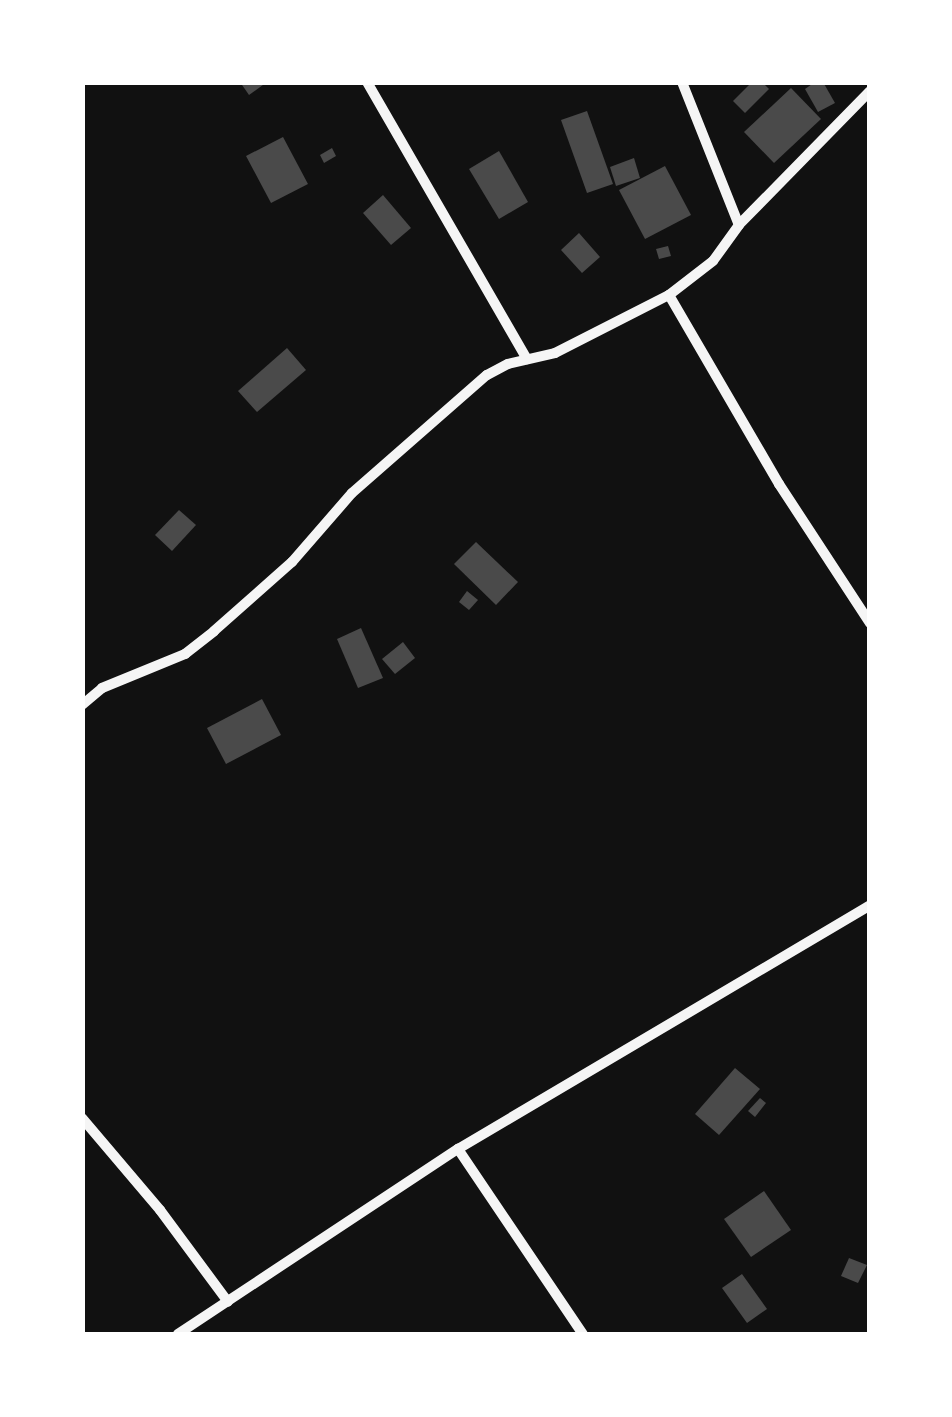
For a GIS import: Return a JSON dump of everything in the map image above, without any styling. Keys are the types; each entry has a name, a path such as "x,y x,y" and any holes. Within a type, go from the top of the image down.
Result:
{"street":[{"path":"367,82 527,359"},
{"path":"682,82 739,225"},
{"path":"82,705 102,688 184,654 214,631 292,562 352,493 488,375 527,359 555,353 669,295 713,261 739,225 870,92"},
{"path":"669,295 779,484 870,623"},
{"path":"178,1334 458,1149 870,905"},
{"path":"82,1118 160,1210 228,1302"},
{"path":"458,1149 583,1334"}],"building":[{"path":"240,82 267,82 249,95"},
{"path":"752,82 762,82 769,89 745,113 733,101"},
{"path":"823,82 835,103 818,112 805,89"},
{"path":"791,88 821,119 774,163 744,132"},
{"path":"587,111 613,184 587,193 561,120"},
{"path":"283,137 308,184 271,203 246,156"},
{"path":"332,148 336,156 324,163 320,155"},
{"path":"499,151 528,202 499,219 469,169"},
{"path":"634,158 640,178 616,186 610,167"},
{"path":"665,166 691,215 645,239 619,190"},
{"path":"383,195 411,228 391,245 363,213"},
{"path":"579,233 600,257 582,273 561,250"},
{"path":"668,246 671,256 659,259 656,249"},
{"path":"287,348 306,370 257,412 238,391"},
{"path":"179,510 196,525 172,551 155,535"},
{"path":"476,542 518,582 496,605 454,564"},
{"path":"467,591 478,600 469,610 459,602"},
{"path":"361,628 383,678 358,688 337,639"},
{"path":"403,642 415,658 395,674 382,659"},
{"path":"262,699 281,735 226,764 207,728"},
{"path":"735,1068 760,1089 719,1135 695,1114"},
{"path":"760,1098 766,1103 755,1117 748,1111"},
{"path":"764,1191 791,1230 751,1257 724,1219"},
{"path":"849,1258 867,1265 858,1283 841,1276"},
{"path":"742,1274 767,1309 747,1323 722,1288"}]}
